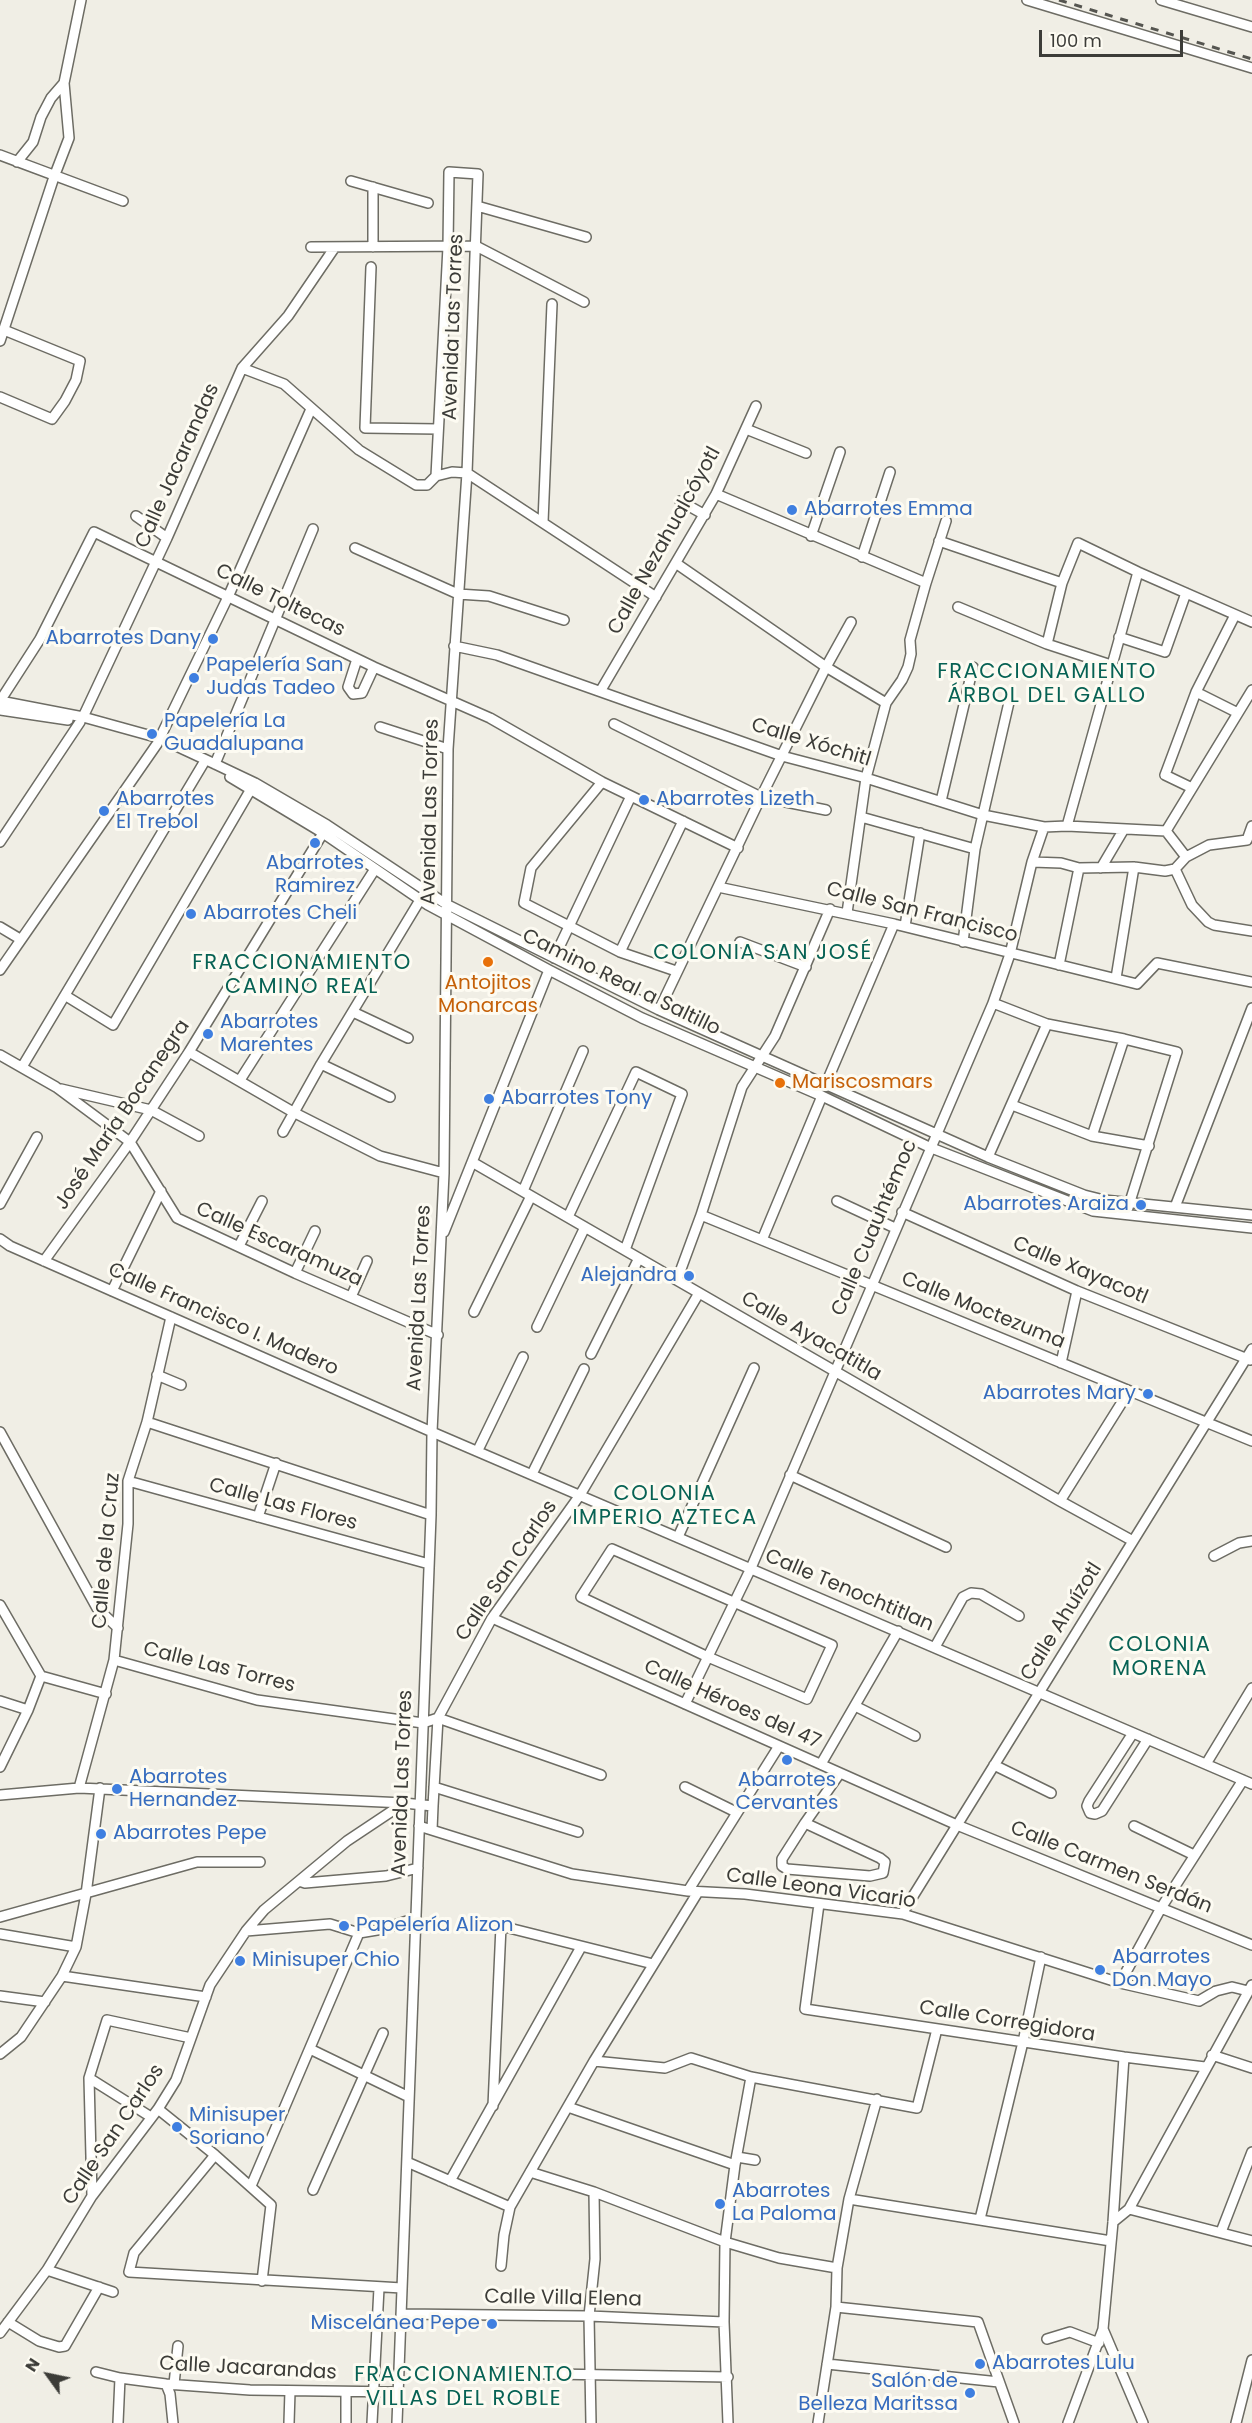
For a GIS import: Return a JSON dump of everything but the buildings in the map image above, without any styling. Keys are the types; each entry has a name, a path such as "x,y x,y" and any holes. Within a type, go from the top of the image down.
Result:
{"street":[{"path":"0,340 54,177 67,146 70,130 64,83 81,0"},
{"path":"1026,0 1252,68"},
{"path":"1161,0 1252,27"},
{"path":"17,162 33,142 40,117 51,98 64,83"},
{"path":"0,155 123,201"},
{"name":"Avenida Las Torres","path":"397,2423 431,1515 432,1432 444,1173 448,749 466,473 478,174 449,172 448,247 436,476"},
{"path":"351,181 428,203"},
{"path":"373,187 373,247"},
{"path":"477,206 586,237"},
{"path":"311,248 476,246 584,302"},
{"name":"Calle Jacarandas","path":"0,842 81,720 167,538 242,368 288,316 335,247"},
{"path":"371,267 365,428 438,429"},
{"path":"543,522 552,304"},
{"path":"0,397 52,419 76,381 80,361 4,330"},
{"path":"242,368 284,384 359,450 416,485 427,485 436,476 452,472 466,473 656,597"},
{"name":"Calle Nezahualcóyotl","path":"601,690 705,515 756,406"},
{"path":"0,970 158,741 228,597 311,409"},
{"path":"746,429 806,453"},
{"path":"810,536 840,452"},
{"path":"862,557 890,472"},
{"path":"716,494 810,536 926,583"},
{"path":"680,501 705,515"},
{"path":"136,516 167,538"},
{"path":"847,913 866,778 886,703 908,667 911,654 910,640 946,521"},
{"path":"215,764 313,529"},
{"name":"Calle Toltecas","path":"0,700 40,639 94,532 374,667 490,718 602,782 738,848"},
{"path":"939,541 1062,583"},
{"path":"1047,644 1062,583 1078,543 1252,622"},
{"path":"355,548 458,594 489,596 564,620"},
{"path":"677,564 826,667 886,703"},
{"path":"1067,826 1138,572"},
{"path":"1119,637 1165,652 1186,593"},
{"path":"958,607 1047,644 1111,665"},
{"path":"1192,788 1165,775 1196,692 1235,615"},
{"path":"658,1010 761,797 851,622"},
{"name":"Calle Xóchitl","path":"454,646 497,655 782,756 866,778 983,815 1044,827 1166,831"},
{"path":"357,659 348,687 353,694 362,693 374,667"},
{"path":"941,801 973,667"},
{"path":"1186,857 1166,831 1252,690"},
{"path":"1196,692 1238,713"},
{"path":"963,942 975,849 1010,698"},
{"name":"Camino Real a Saltillo","path":"0,700 158,741 215,764 255,783 327,825 446,904 658,1010 988,1157 1084,1195 1130,1203 1252,1215"},
{"name":"Camino Real a Saltillo","path":"0,710 81,720"},
{"path":"614,724 761,797 826,810"},
{"path":"380,727 448,749"},
{"name":"Camino Real a Saltillo","path":"158,741 251,789 323,833 447,916 549,970 642,1018 822,1096 929,1147 1093,1211 1252,1228"},
{"path":"22,1067 203,764"},
{"path":"602,782 531,868 524,903 620,952 676,971"},
{"path":"66,996 113,1025 251,789"},
{"path":"554,958 631,796"},
{"path":"861,816 975,849"},
{"path":"620,952 683,821"},
{"path":"1032,862 1060,863 1079,868 1134,867 1165,871 1175,869 1186,857 1209,845 1247,840 1252,826"},
{"name":"Calle Cuauhtémoc","path":"686,1704 751,1568 929,1147 993,1003 1010,954 1032,862 1044,827"},
{"path":"1101,868 1124,829"},
{"name":"José María Bocanegra","path":"44,1261 130,1142 189,1052 323,833"},
{"path":"905,926 920,833"},
{"path":"1116,978 1134,867"},
{"path":"1059,964 1079,868"},
{"path":"240,1080 375,869"},
{"path":"1175,869 1192,905 1208,922 1215,926 1252,931"},
{"name":"Calle San Francisco","path":"718,887 905,926 1137,984 1157,963 1252,982"},
{"path":"283,1132 321,1064 426,890"},
{"path":"677,1280 701,1215 742,1087 775,1035 830,909"},
{"path":"825,1086 894,924"},
{"path":"0,927 20,939"},
{"path":"740,942 806,967"},
{"path":"441,1238 549,970"},
{"path":"993,1003 1047,1024 1177,1052 1126,1215"},
{"path":"1176,1207 1252,1008"},
{"path":"353,1012 408,1038"},
{"path":"988,1157 1047,1024"},
{"path":"1092,1136 1124,1039"},
{"path":"189,1052 293,1112 380,1156 444,1173"},
{"path":"474,1312 527,1193 583,1052"},
{"name":"Calle Escaramuza","path":"1,1059 22,1067 56,1088 130,1142 177,1218 295,1273 438,1335"},
{"path":"321,1064 390,1097"},
{"path":"568,1217 636,1072 682,1094 625,1250"},
{"path":"56,1088 151,1110 199,1136"},
{"path":"762,1240 822,1096"},
{"path":"1012,1105 1092,1136 1149,1146"},
{"path":"0,1204 37,1137"},
{"name":"Calle Ayacatitla","path":"472,1162 1133,1541"},
{"path":"112,1291 161,1191"},
{"path":"239,1246 261,1201"},
{"path":"837,1201 895,1228"},
{"name":"Calle Xayacotl","path":"902,1212 1077,1291 1249,1360"},
{"name":"Calle Moctezuma","path":"701,1215 1252,1441"},
{"path":"537,1328 585,1227"},
{"path":"295,1273 315,1231"},
{"name":"Calle Francisco I. Madero","path":"0,1239 10,1246 432,1432"},
{"path":"591,1354 639,1258"},
{"path":"351,1297 367,1261"},
{"path":"1061,1363 1077,1291"},
{"name":"Calle San Carlos","path":"432,1830 438,1718 492,1618 580,1495 699,1293"},
{"name":"Calle de la Cruz","path":"79,1788 114,1660 128,1524 128,1481 147,1422 171,1317"},
{"name":"Calle Ahuízotl","path":"902,1914 1207,1422 1249,1360 1252,1349"},
{"path":"478,1450 523,1357"},
{"path":"678,1537 754,1368"},
{"path":"532,1474 584,1369"},
{"path":"157,1375 181,1385"},
{"path":"1060,1501 1129,1391"},
{"path":"147,1422 431,1515"},
{"path":"0,1432 97,1608 118,1628"},
{"name":"Calle Tenochtitlan","path":"432,1432 1247,1782"},
{"path":"258,1517 276,1463"},
{"path":"790,1475 946,1547"},
{"name":"Calle Las Flores","path":"128,1481 429,1564"},
{"path":"1214,1556 1239,1544 1252,1541"},
{"path":"612,1549 735,1602 832,1645 807,1699 708,1657 581,1597 612,1549"},
{"path":"935,1647 963,1597 971,1593 981,1594 1019,1616"},
{"path":"0,1605 41,1676 106,1694"},
{"name":"Calle Héroes del 47","path":"492,1618 957,1825"},
{"path":"821,1764 898,1631"},
{"name":"Calle Las Torres","path":"114,1660 257,1700 423,1723"},
{"path":"0,1767 28,1710 41,1676"},
{"path":"1206,1764 1252,1688"},
{"path":"0,1701 28,1710"},
{"path":"855,1706 915,1736"},
{"path":"423,1723 438,1718 601,1775"},
{"path":"1133,1733 1089,1801 1087,1806 1090,1813 1098,1814 1102,1810 1148,1739"},
{"path":"501,2266 510,2207 653,1964 736,1812 779,1746"},
{"path":"994,1766 1051,1793"},
{"path":"805,1823 880,1858 885,1862 883,1873 870,1876 787,1869 782,1866 783,1859 805,1823 840,1773"},
{"path":"1120,1983 1161,1908 1194,1855 1247,1782"},
{"path":"434,1787 578,1832"},
{"path":"685,1787 736,1812"},
{"path":"0,2054 21,2037 62,1976 76,1947 86,1894 100,1788"},
{"path":"0,1795 100,1788 433,1806"},
{"name":"Calle San Carlos","path":"0,2333 47,2270 92,2196 176,2080 210,1985 246,1931 264,1910 347,1841 404,1803"},
{"name":"Calle Carmen Serdán","path":"957,1825 1252,1945"},
{"name":"Calle Leona Vicario","path":"419,1826 572,1874 693,1891 745,1894 902,1914 1120,1983 1199,2001 1216,1991 1232,1987 1250,1988"},
{"path":"1134,1826 1194,1855"},
{"path":"0,1917 197,1862 260,1862"},
{"path":"299,1881 305,1884 386,1876 418,1868"},
{"name":"Calle Corregidora","path":"819,1904 805,2009 1205,2067"},
{"path":"246,1931 330,1924 359,1933 383,1929 416,1918"},
{"path":"493,2106 501,1926 653,1964"},
{"path":"251,2186 359,1933"},
{"path":"0,1934 76,1947"},
{"path":"450,2181 581,1947"},
{"path":"980,2219 1041,1957"},
{"path":"62,1976 206,1996"},
{"path":"1113,2222 1129,2209 1250,1988"},
{"path":"0,1996 45,2002"},
{"path":"92,2196 89,2078 107,2020 192,2037"},
{"path":"594,2061 665,2068 691,2058 751,2077 917,2108 937,2029"},
{"path":"313,2190 382,2033"},
{"path":"310,2049 409,2097"},
{"path":"1212,2055 1252,2068"},
{"path":"1068,2423 1103,2329 1124,2057"},
{"path":"728,2423 728,2377 724,2322 725,2242 751,2077"},
{"path":"89,2078 154,2113 215,2155 271,2205 262,2281"},
{"path":"819,2423 836,2307 837,2268 849,2199 877,2099"},
{"path":"568,2107 736,2161 755,2160"},
{"path":"1221,2232 1252,2152"},
{"path":"215,2155 134,2253 129,2272 402,2288"},
{"path":"407,2162 510,2207"},
{"path":"530,2172 594,2192 725,2242 779,2258 837,2268"},
{"path":"591,2423 589,2316 595,2259 594,2192"},
{"path":"849,2199 1110,2241"},
{"path":"1129,2209 1252,2241"},
{"path":"47,2270 113,2292"},
{"path":"8,2322 39,2341 59,2347 65,2346 99,2287"},
{"path":"372,2423 379,2288"},
{"path":"836,2307 978,2322 1014,2423"},
{"name":"Calle Villa Elena","path":"401,2314 589,2316 724,2322"},
{"path":"1103,2329 1143,2423"},
{"path":"1047,2339 1070,2332 1099,2343"},
{"path":"173,2423 170,2384 177,2346"},
{"path":"1236,2423 1252,2360"},
{"path":"827,2364 999,2382"},
{"name":"Calle Jacarandas","path":"96,2372 120,2378 170,2384 291,2391 398,2392"},
{"path":"494,2373 728,2377"},
{"path":"118,2423 120,2378"},
{"path":"289,2423 291,2391"},
{"path":"346,2392 346,2423"}],"railway":[{"path":"1059,0 1252,59"}],"place":[{"name":"Abarrotes Emma","path":"792,510"},
{"name":"Abarrotes Dany","path":"213,639"},
{"name":"Papelería San Judas Tadeo","path":"194,678"},
{"name":"Papelería La Guadalupana","path":"152,734"},
{"name":"Abarrotes Lizeth","path":"644,800"},
{"name":"Abarrotes El Trebol","path":"104,811"},
{"name":"Abarrotes Ramirez","path":"315,843"},
{"name":"Abarrotes Cheli","path":"191,914"},
{"name":"Antojitos Monarcas","path":"488,962"},
{"name":"Abarrotes Marentes","path":"208,1034"},
{"name":"Mariscosmars","path":"780,1083"},
{"name":"Abarrotes Tony","path":"489,1099"},
{"name":"Abarrotes Araiza","path":"1141,1205"},
{"name":"Alejandra","path":"689,1276"},
{"name":"Abarrotes Mary","path":"1148,1394"},
{"name":"Abarrotes Cervantes","path":"787,1760"},
{"name":"Abarrotes Hernandez","path":"117,1789"},
{"name":"Abarrotes Pepe","path":"101,1834"},
{"name":"Papelería Alizon","path":"344,1926"},
{"name":"Minisuper Chio","path":"240,1961"},
{"name":"Abarrotes Don Mayo","path":"1100,1970"},
{"name":"Minisuper Soriano","path":"177,2127"},
{"name":"Abarrotes La Paloma","path":"720,2204"},
{"name":"Miscelánea Pepe","path":"492,2324"},
{"name":"Abarrotes Lulu","path":"980,2364"},
{"name":"Salón de Belleza Maritssa","path":"970,2393"}],"district":[{"name":"FRACCIONAMIENTO ÁRBOL DEL GALLO","path":"1047,685"},
{"name":"COLONIA SAN JOSÉ","path":"763,954"},
{"name":"FRACCIONAMIENTO CAMINO REAL","path":"302,976"},
{"name":"COLONIA IMPERIO AZTECA","path":"665,1507"},
{"name":"COLONIA MORENA","path":"1160,1658"},
{"name":"FRACCIONAMIENTO VILLAS DEL ROBLE","path":"464,2388"}]}
